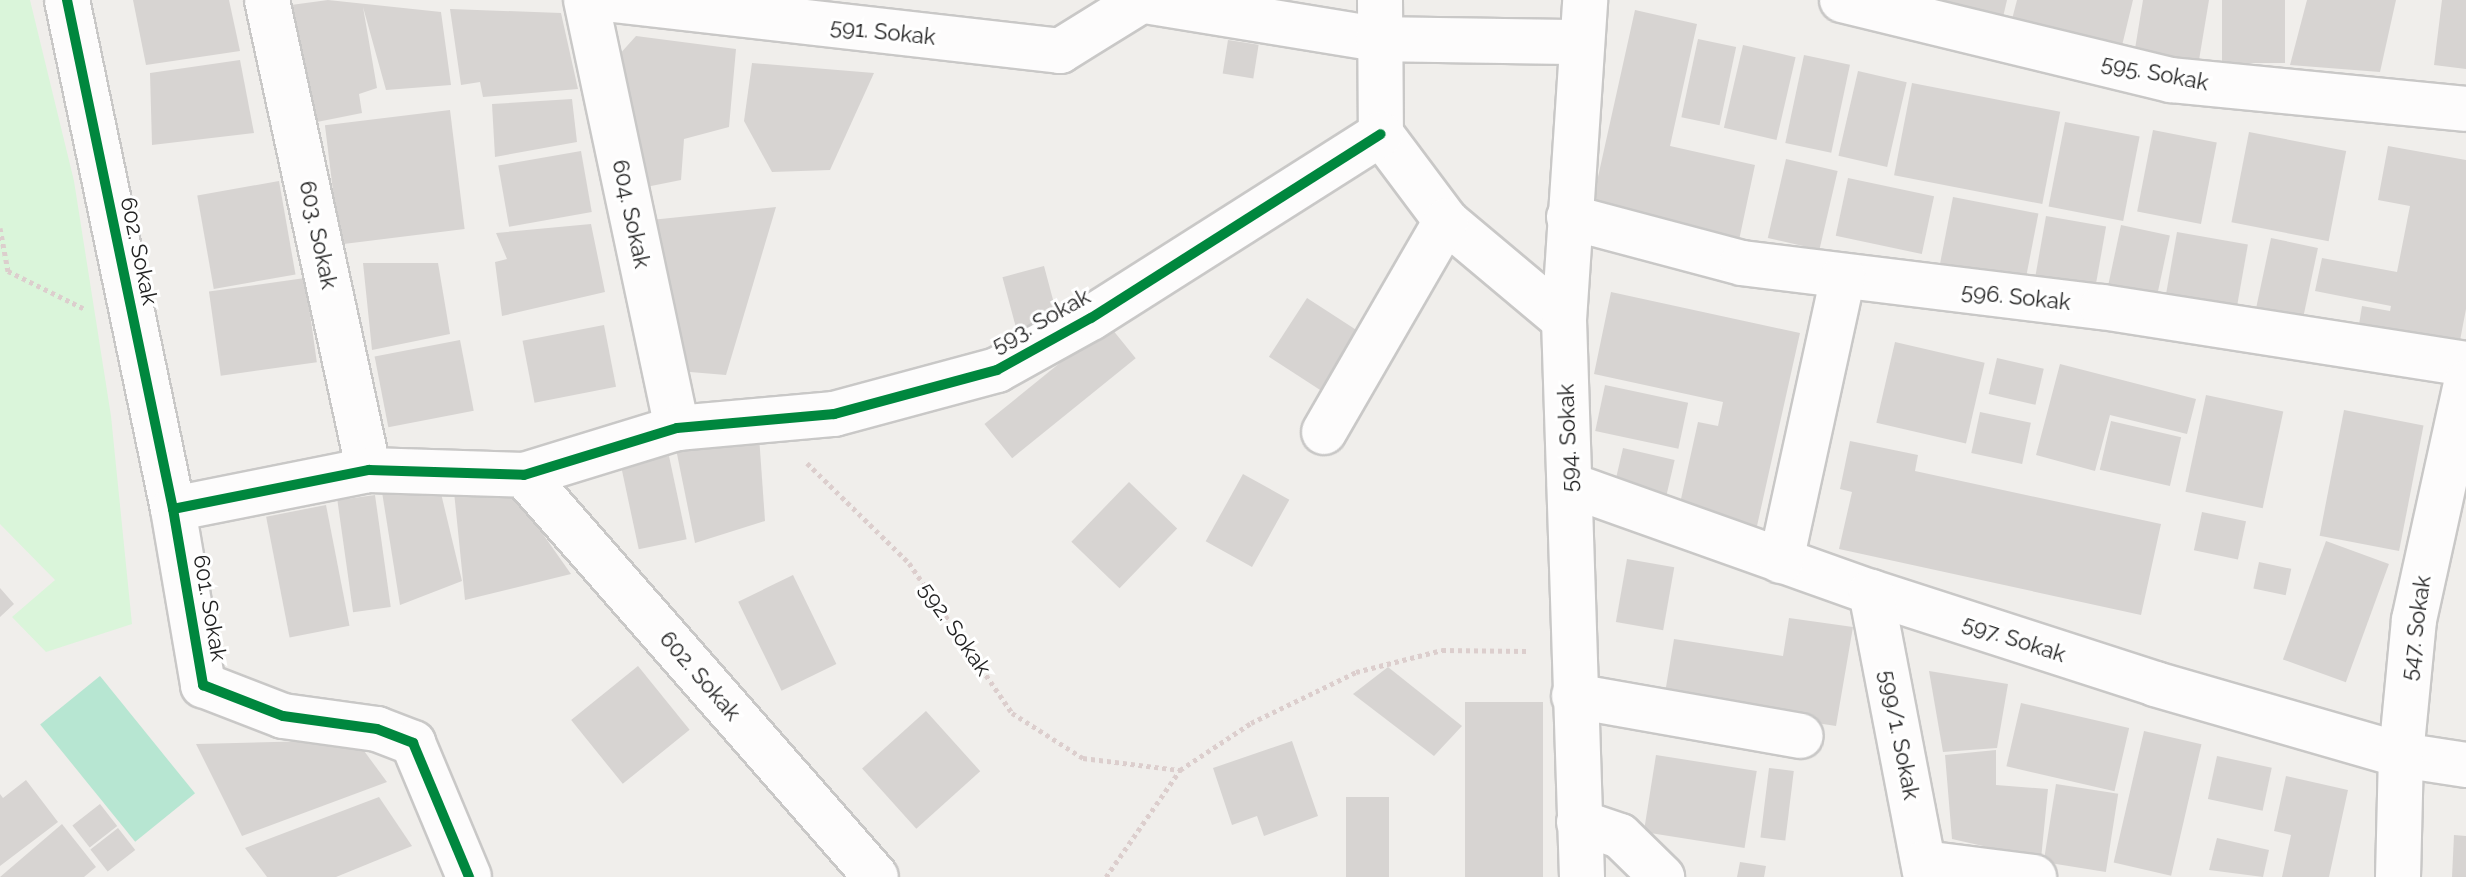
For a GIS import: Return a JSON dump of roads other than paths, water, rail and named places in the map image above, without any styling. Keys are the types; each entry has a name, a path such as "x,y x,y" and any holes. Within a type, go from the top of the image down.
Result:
{"street":[{"name":"602. Sokak","path":"67,0 173,509"},
{"name":"603. Sokak","path":"267,0 369,470"},
{"name":"604. Sokak","path":"586,0 677,428"},
{"name":"591. Sokak","path":"613,0 1060,51 1139,1"},
{"name":"594. Sokak","path":"1582,877 1572,651 1564,320 1585,0"},
{"path":"1139,1 1379,20 1580,42"},
{"name":"595. Sokak","path":"1848,1 2171,80 2466,109"},
{"path":"1379,20 1381,134 1446,221 1564,320"},
{"name":"593. Sokak","path":"173,509 369,470 524,475 677,428 834,414 997,370 1091,318 1381,134"},
{"name":"596. Sokak","path":"1569,217 1742,263 2102,307 2466,364"},
{"path":"1324,432 1446,221"},
{"path":"1781,561 1843,277"},
{"name":"547. Sokak","path":"2398,877 2401,755 2414,620 2466,383"},
{"name":"602. Sokak","path":"524,475 876,877"},
{"name":"597. Sokak","path":"1570,485 1871,592 2155,684 2401,755 2466,765"},
{"name":"601. Sokak","path":"173,509 203,685 283,716 377,729 413,743 469,877"},
{"name":"599/1. Sokak","path":"1871,592 1925,870"},
{"path":"1574,696 1800,736"},
{"path":"1579,822 1620,836 1662,877"},
{"path":"1925,870 2034,877"}]}
